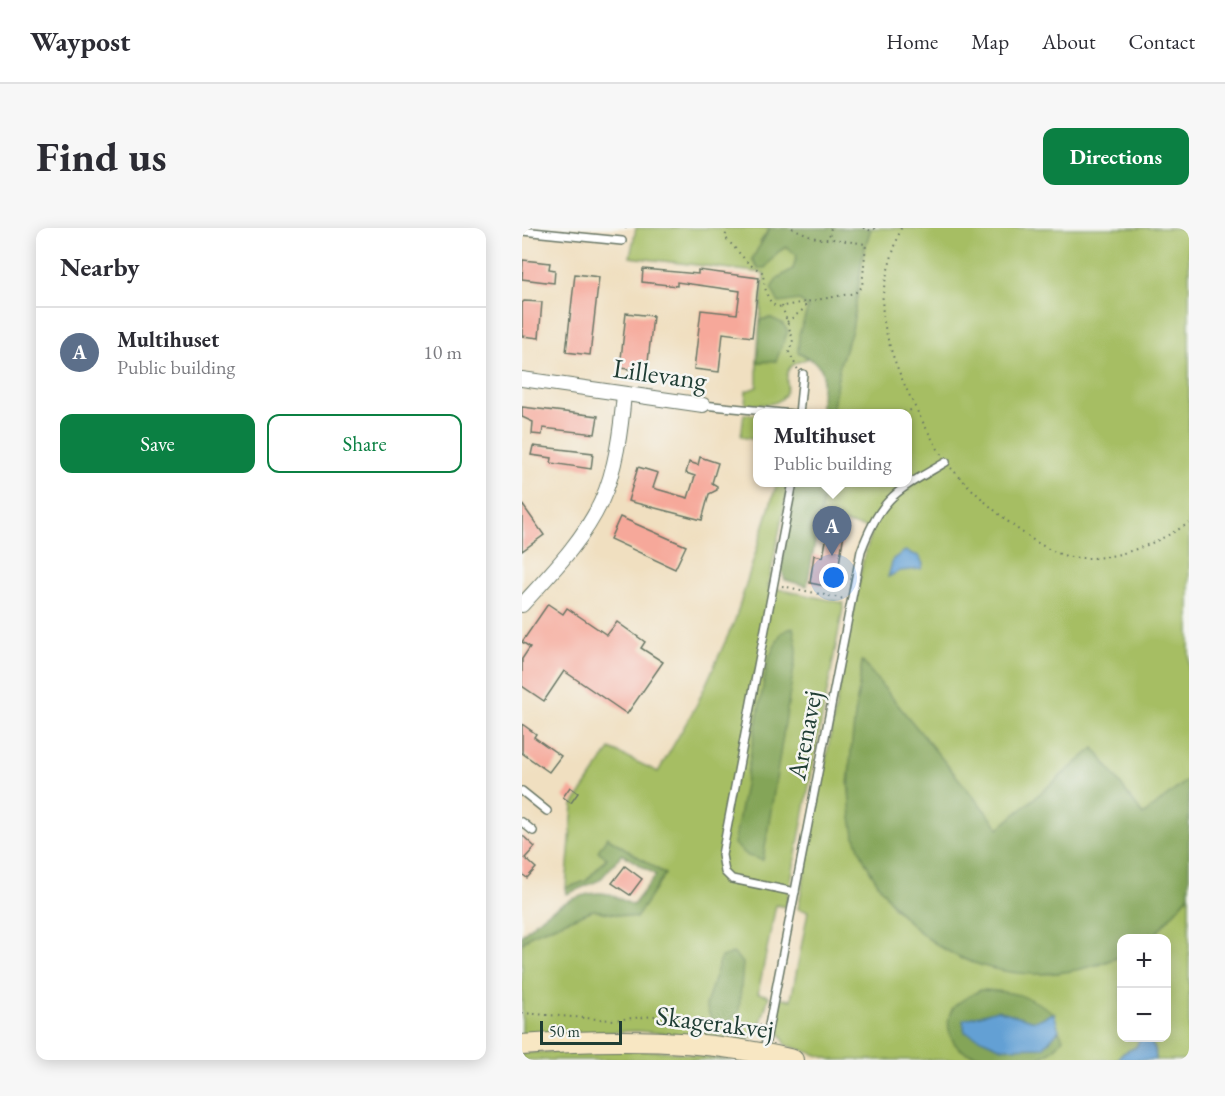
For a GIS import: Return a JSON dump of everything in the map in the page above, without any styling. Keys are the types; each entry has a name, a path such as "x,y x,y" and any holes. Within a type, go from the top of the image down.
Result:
{"street":[{"name":"Lillevang","path":"522,380 703,405"},
{"path":"522,605 571,548 600,504 609,481 624,394"},
{"name":"Skagerakvej","path":"522,1045 591,1040 682,1042 764,1053 793,1060"}],"lane":[{"path":"522,231 622,241"},
{"path":"800,409 803,374"},
{"name":"Lillevang","path":"703,405 753,410"},
{"name":"Arenavej","path":"912,482 946,462"},
{"path":"792,487 722,855 725,872 732,879 795,892"},
{"name":"Arenavej","path":"764,1053 861,551 879,509 904,487"},
{"path":"522,791 547,811"},
{"path":"522,822 533,831"}],"path":[{"path":"728,228 725,237 749,264 762,272 766,294 772,304 782,306 806,303 855,293 862,287 866,244 818,239 792,228"},
{"path":"831,228 829,234 833,239"},
{"path":"863,228 872,231 875,228"},
{"path":"901,228 883,296 886,328 914,409 946,462 996,512 1051,551 1071,557 1096,558 1128,551 1166,538 1189,523"},
{"path":"787,322 804,309 806,303"},
{"path":"782,306 793,339 789,352 795,367 803,374"},
{"path":"774,584 852,601"},
{"path":"522,1013 611,1020 656,1016 698,1019 723,1026 770,1024"}],"green space":[{"path":"636,228 770,228 760,242 778,252 786,247 797,255 793,269 778,278 808,308 798,352 809,358 789,368 786,392 782,398 772,404 745,404 746,391 757,387 757,362 776,361 771,318 760,320 764,273 630,257"},
{"path":"770,228 871,228 863,254 852,330 840,364 832,409 821,408 823,374 821,369 798,352 799,334 808,308 799,300 779,303 771,288 778,278 793,269 797,255 786,247 778,252 765,268 758,268 752,259"},
{"path":"871,228 1189,228 1189,779 1143,815 1094,748 999,828 862,662 848,783 854,831 893,907 923,934 961,959 1099,965 1117,958 1117,1042 1138,1042 1136,1047 1121,1054 1118,1060 833,1060 786,1045 779,1031 780,998 791,1000 808,911 798,909 863,560 873,529 819,518 825,487 912,487 912,409 833,409 840,364 852,330 863,254"},
{"path":"771,318 782,323 788,331 776,361 757,362 760,320"},
{"path":"744,414 753,415 753,439 741,437"},
{"path":"776,487 788,487 768,587 844,603 786,907 776,905 758,993 769,996 759,1029 754,1037 740,1040 637,1031 522,1035 522,944 531,935 593,910 636,918 665,874 607,837 607,857 586,881 566,888 573,805 610,749 658,772 697,704 735,620"},
{"path":"794,487 825,487 807,586 785,580 781,569"},
{"path":"793,627 797,648 763,860 748,856 734,844 768,660 781,633"},
{"path":"862,661 999,828 1094,748 1143,815 1189,779 1189,895 1155,934 1117,934 1117,957 1087,967 1053,973 1020,973 987,967 957,956 928,939 903,916 880,887 864,860 853,830 850,809 849,788"},
{"path":"607,837 665,874 636,918 593,910 531,935 522,944 522,935 530,927 549,912 573,899 597,893 608,894 633,905 656,875 622,854 600,880 567,894 566,888 586,881 607,858 598,851"},
{"path":"1189,895 1189,1060 1156,1060 1155,1049 1151,1042 1171,1042 1171,934 1155,934"},
{"path":"733,953 743,963 739,1011 729,1022 711,1019 706,1005 721,957"},
{"path":"980,990 1019,995 1045,1007 1054,1013 1035,1021 997,1010 1043,1047 1059,1030 1063,1039 1052,1051 1038,1059 990,1057 965,1052 955,1044 952,1038 949,1026 950,1014 958,1003"},
{"path":"613,1049 665,1051 732,1060 522,1060 522,1053"}],"water":[{"path":"905,551 919,556 923,564 921,569 900,571 888,577 893,559"},
{"path":"997,1010 1035,1021 1054,1013 1059,1030 1044,1047 1002,1048 965,1032 963,1020"},
{"path":"1138,1042 1151,1042 1155,1049 1156,1060 1118,1060 1121,1054 1136,1047"}],"building":[{"path":"523,260 550,263 549,269 555,270 554,283 522,279"},
{"path":"643,269 698,274 698,270 759,278 752,337 723,333 719,372 694,369 701,310 737,314 740,291 677,282 677,286 642,282"},
{"path":"575,274 599,277 590,355 566,352"},
{"path":"524,301 542,302 539,338 522,336 522,303"},
{"path":"626,313 653,316 647,371 620,368"},
{"path":"522,407 598,416 595,434 543,428 542,435 532,434 533,422 522,417"},
{"path":"533,446 593,453 591,469 551,463 552,458 531,455"},
{"path":"700,457 718,463 712,483 717,486 717,490 709,494 702,520 628,501 638,467 658,473 653,488 688,498 695,476 686,473 689,462 698,465"},
{"path":"522,504 544,535 522,551"},
{"path":"620,517 686,546 675,569 610,539"},
{"path":"829,524 845,527 835,588 810,583 814,555 823,557"},
{"path":"548,604 563,614 567,608 607,635 617,622 645,642 641,648 663,662 627,714 564,671 544,701 522,686 522,659 530,647 522,642"},
{"path":"522,724 536,734 534,737 561,756 549,772 522,753"},
{"path":"570,787 578,793 571,803 563,797"},
{"path":"522,835 535,847 525,858 536,868 527,878 522,874"},
{"path":"625,866 642,879 630,895 612,883"}],"place":[{"name":"Multihuset","path":"832,556"}]}
